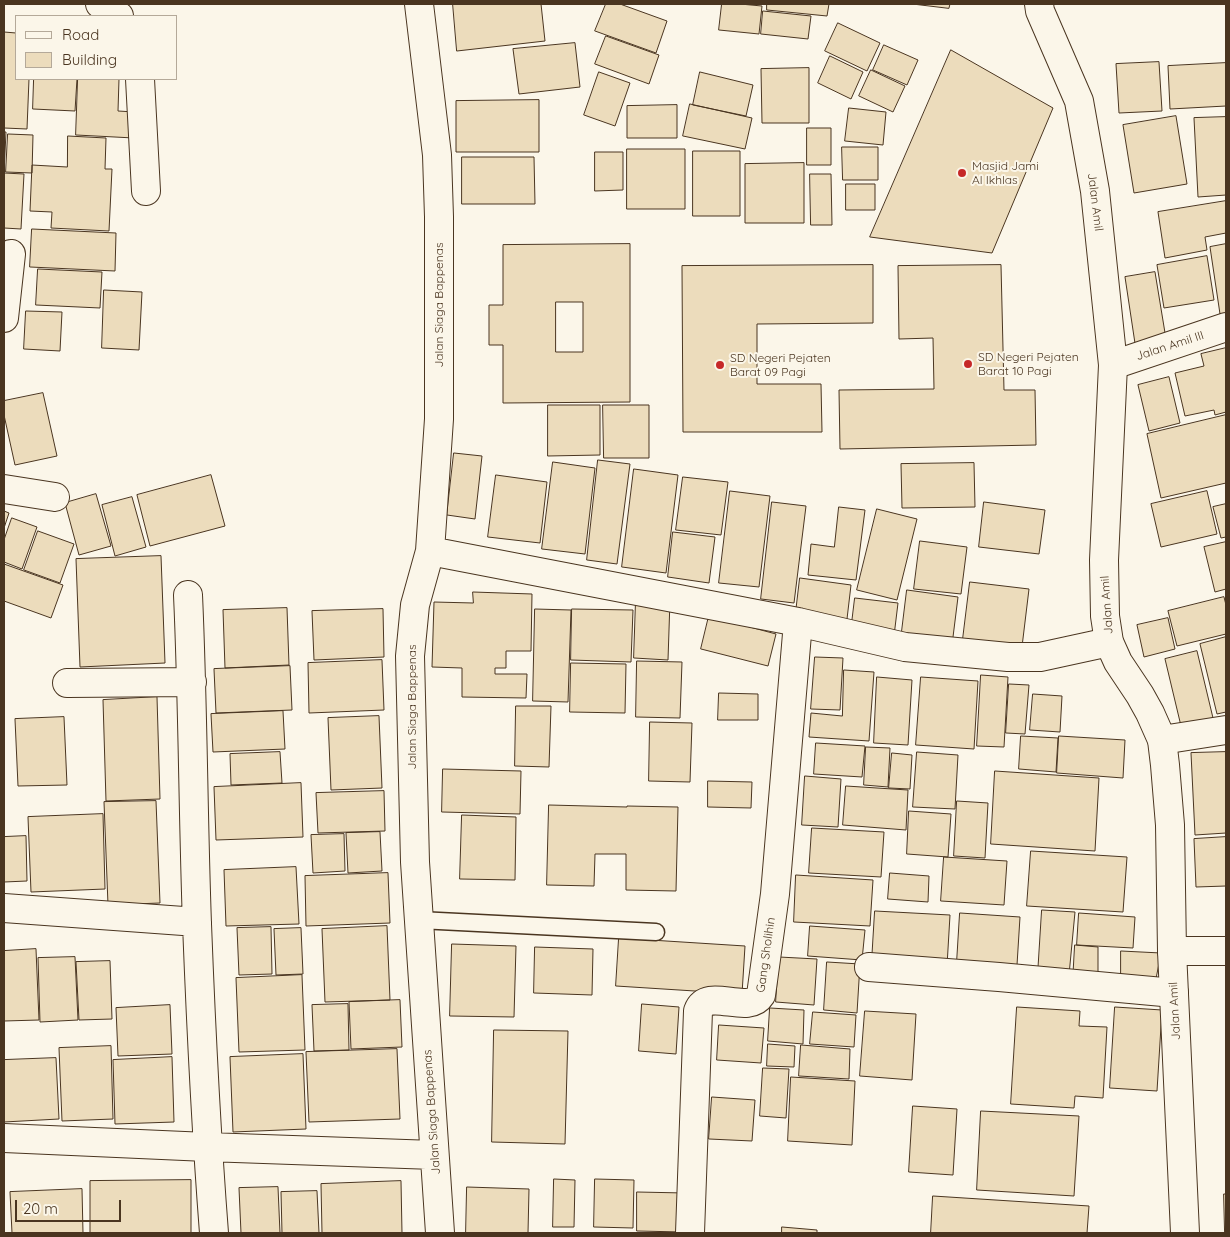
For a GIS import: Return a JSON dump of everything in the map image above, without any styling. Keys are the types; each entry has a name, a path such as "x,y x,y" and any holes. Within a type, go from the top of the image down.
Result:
{"street":[{"path":"100,4 118,15"},
{"name":"Jalan Siaga Bappenas","path":"419,4 437,155 439,217 439,419 430,551 415,605 410,656 418,920 440,1233"},
{"name":"Jalan Amil","path":"1039,4 1040,11 1079,101 1095,191 1113,365 1104,560 1105,616 1109,642 1118,662 1147,707 1162,740 1165,765 1170,825 1172,951 1185,1233"},
{"path":"140,80 146,191"},
{"path":"4,318 11,254"},
{"name":"Jalan Amil III","path":"1113,365 1226,327"},
{"path":"4,489 54,497"},
{"path":"430,551 798,622 905,646 1008,657 1040,657 1109,642"},
{"path":"188,595 192,682 197,922 207,1147 214,1233"},
{"name":"Gang Sholihin","path":"690,1233 698,1011 700,1006 706,1002 754,1002 761,995 775,894 798,622"},
{"path":"68,683 192,682"},
{"path":"1162,740 1226,730"},
{"path":"4,908 197,922"},
{"path":"1172,951 1226,951"},
{"path":"869,967 1174,993"},
{"path":"4,1138 434,1155"}],"lane":[{"path":"418,920 656,932"}],"building":[{"path":"453,4 541,4 545,41 457,51"},
{"path":"606,4 620,4 667,21 656,53 595,31"},
{"path":"722,4 762,6 759,34 719,30"},
{"path":"767,4 829,4 827,16 767,10"},
{"path":"913,4 950,4 949,8"},
{"path":"763,11 811,16 808,39 761,34"},
{"path":"838,23 880,43 867,71 825,51"},
{"path":"4,32 15,33 15,80 29,80 27,129 4,128"},
{"path":"606,36 659,55 649,84 595,64"},
{"path":"575,43 580,87 519,94 513,49"},
{"path":"884,45 918,60 907,85 873,70"},
{"name":"Masjid Jami Al Ikhlas","path":"951,50 1053,108 992,253 870,237"},
{"path":"830,56 863,72 851,99 818,83"},
{"path":"1159,62 1162,111 1119,113 1116,64"},
{"path":"1226,63 1226,106 1170,109 1168,66"},
{"path":"809,68 809,123 762,123 761,69"},
{"path":"871,70 905,86 893,112 859,96"},
{"path":"599,72 630,83 615,126 584,115"},
{"path":"700,72 753,85 746,116 693,105"},
{"path":"34,80 77,80 75,111 33,109"},
{"path":"78,80 119,80 118,111 135,112 134,138 76,135"},
{"path":"539,100 539,152 456,152 456,101"},
{"path":"690,104 752,118 745,149 683,136"},
{"path":"677,105 677,138 627,138 627,106"},
{"path":"849,108 886,112 883,145 845,141"},
{"path":"1176,116 1187,184 1134,193 1123,125"},
{"path":"1226,117 1226,195 1198,197 1194,118"},
{"path":"807,128 831,128 831,165 807,165"},
{"path":"4,132 6,132 4,173"},
{"path":"8,134 33,135 32,173 6,172"},
{"path":"68,136 106,138 105,169 112,169 109,231 51,228 52,212 30,211 32,165 67,167"},
{"path":"842,147 878,147 878,180 843,180"},
{"path":"627,149 685,149 685,209 627,209"},
{"path":"693,151 740,151 740,216 693,216"},
{"path":"595,152 623,152 623,190 595,191"},
{"path":"462,157 534,157 535,204 462,204"},
{"path":"804,163 804,223 745,223 745,164"},
{"path":"4,173 24,174 21,229 4,228"},
{"path":"810,174 831,174 832,225 811,225"},
{"path":"846,184 875,184 875,210 846,210"},
{"path":"1226,201 1226,233 1205,237 1207,250 1165,258 1158,212"},
{"path":"32,229 116,233 115,271 30,267"},
{"path":"630,244 630,402 503,403 503,345 489,345 489,305 503,305 503,245","holes":["556,302 583,302 583,352 556,352"]},
{"path":"1226,244 1226,313 1220,314 1210,247"},
{"path":"1207,256 1214,300 1164,308 1157,265"},
{"name":"SD Negeri Pejaten Barat 09 Pagi","path":"873,265 873,323 757,324 757,384 821,384 822,432 683,432 682,266"},
{"name":"SD Negeri Pejaten Barat 10 Pagi","path":"1001,265 1004,390 1035,390 1036,445 840,449 839,390 934,389 933,338 899,339 898,266"},
{"path":"38,269 102,272 100,308 36,305"},
{"path":"1155,272 1167,345 1136,350 1125,277"},
{"path":"104,290 142,292 139,350 102,348"},
{"path":"26,311 62,312 60,351 24,349"},
{"path":"1226,348 1226,412 1215,415 1214,410 1185,416 1175,373 1204,366 1201,354"},
{"path":"1169,377 1180,423 1149,431 1138,385"},
{"path":"43,393 57,456 15,465 4,415 4,401"},
{"path":"548,405 600,405 600,455 548,456"},
{"path":"603,405 649,405 649,458 604,458"},
{"path":"1226,415 1226,483 1161,498 1147,434"},
{"path":"454,453 482,456 475,519 447,515"},
{"path":"598,460 630,464 617,564 587,560"},
{"path":"553,462 595,468 585,554 542,549"},
{"path":"974,463 975,507 902,508 901,464"},
{"path":"634,469 678,475 666,573 622,567"},
{"path":"211,475 225,526 150,546 137,495"},
{"path":"496,475 547,482 540,543 488,537"},
{"path":"683,477 728,482 721,535 676,530"},
{"path":"730,491 770,496 759,587 719,583"},
{"path":"1207,491 1217,534 1161,547 1151,504"},
{"path":"96,494 111,546 79,555 65,503"},
{"path":"132,497 146,547 115,556 102,505"},
{"path":"772,502 806,506 794,603 761,599"},
{"path":"984,502 1045,510 1039,554 979,547"},
{"path":"1226,504 1226,537 1221,538 1213,507"},
{"path":"839,507 865,510 856,580 808,575 811,544 834,547"},
{"path":"877,509 917,519 897,600 857,590"},
{"path":"4,511 9,513 4,528"},
{"path":"12,518 37,527 22,569 4,562 4,540"},
{"path":"38,531 74,544 60,583 24,570"},
{"path":"673,532 715,537 709,583 668,577"},
{"path":"920,541 967,547 961,594 914,589"},
{"path":"1226,542 1226,589 1215,592 1204,547"},
{"path":"161,556 165,663 80,667 76,559"},
{"path":"4,564 63,585 51,618 4,601"},
{"path":"800,578 851,585 847,619 796,612"},
{"path":"970,582 1029,589 1021,655 962,647"},
{"path":"907,590 958,597 952,645 901,639"},
{"path":"473,592 532,594 531,651 506,651 506,668 495,668 495,674 527,674 526,698 462,697 462,668 432,667 434,602 473,603"},
{"path":"1224,597 1226,605 1226,634 1177,646 1168,611"},
{"path":"855,598 898,603 894,636 851,631"},
{"path":"636,599 670,600 668,660 634,658"},
{"path":"287,608 289,665 225,668 223,610"},
{"path":"383,609 384,657 314,660 312,611"},
{"path":"535,609 571,610 568,702 533,701"},
{"path":"572,609 633,610 631,662 571,660"},
{"path":"709,616 776,634 768,666 701,649"},
{"path":"1168,618 1175,649 1144,657 1137,625"},
{"path":"1226,637 1226,712 1217,714 1200,644"},
{"path":"1197,651 1213,718 1181,726 1165,659"},
{"path":"815,657 843,658 840,710 811,709"},
{"path":"382,660 384,710 309,713 308,663"},
{"path":"637,661 682,662 680,718 636,717"},
{"path":"571,663 626,664 625,713 570,712"},
{"path":"290,666 292,710 216,713 214,669"},
{"path":"844,670 874,672 869,741 809,737 811,713 842,716"},
{"path":"981,675 1008,677 1004,747 977,746"},
{"path":"877,677 912,680 908,745 874,743"},
{"path":"921,677 978,681 974,749 916,745"},
{"path":"1009,684 1029,685 1025,734 1006,733"},
{"path":"719,693 758,694 758,720 718,720"},
{"path":"1033,694 1062,696 1060,732 1030,730"},
{"path":"157,697 160,799 106,801 103,700"},
{"path":"516,706 551,706 549,767 515,766"},
{"path":"283,711 285,749 213,752 211,714"},
{"path":"379,716 382,788 331,790 328,718"},
{"path":"64,717 67,785 18,786 15,719"},
{"path":"650,722 692,723 690,782 649,781"},
{"path":"1021,736 1058,738 1056,772 1019,769"},
{"path":"1059,736 1125,740 1123,778 1057,773"},
{"path":"816,743 865,746 862,777 814,774"},
{"path":"866,747 890,748 888,787 864,785"},
{"path":"280,752 282,783 231,785 230,754"},
{"path":"917,752 958,755 955,809 913,807"},
{"path":"1226,752 1226,833 1195,835 1191,753"},
{"path":"892,753 912,755 910,789 889,788"},
{"path":"443,769 521,771 520,814 442,812"},
{"path":"995,771 1099,778 1095,851 991,844"},
{"path":"805,776 841,779 838,827 802,825"},
{"path":"708,781 752,782 751,808 708,807"},
{"path":"301,783 303,837 216,840 214,787"},
{"path":"846,786 908,790 906,830 843,825"},
{"path":"384,791 385,831 318,833 316,793"},
{"path":"156,801 160,903 108,905 104,802"},
{"path":"957,801 988,803 985,858 954,856"},
{"path":"549,805 678,807 676,891 626,890 626,854 595,854 594,886 547,885"},
{"path":"909,811 951,814 948,857 907,854"},
{"path":"103,814 105,889 31,892 28,817"},
{"path":"462,815 516,817 515,880 460,879"},
{"path":"812,828 884,832 881,877 809,873"},
{"path":"380,832 382,871 348,873 346,833"},
{"path":"344,834 345,871 313,873 311,835"},
{"path":"26,836 27,881 4,882 4,837"},
{"path":"1226,837 1226,886 1196,887 1194,839"},
{"path":"1031,851 1127,857 1123,912 1027,906"},
{"path":"944,857 1007,861 1004,905 941,901"},
{"path":"296,867 299,924 226,926 224,870"},
{"path":"388,873 390,923 306,926 305,876"},
{"path":"890,873 929,876 928,902 888,899"},
{"path":"796,875 873,880 870,926 794,922"},
{"path":"1042,910 1075,912 1069,975 1038,974"},
{"path":"875,911 950,915 947,966 872,961"},
{"path":"960,913 1020,917 1017,965 957,962"},
{"path":"1079,913 1135,917 1133,948 1077,945"},
{"path":"387,926 390,1000 325,1002 322,929"},
{"path":"810,926 865,930 862,960 808,956"},
{"path":"271,927 272,974 239,975 237,928"},
{"path":"301,928 303,974 276,975 274,929"},
{"path":"619,938 745,946 742,994 616,986"},
{"path":"452,944 516,946 514,1017 450,1016"},
{"path":"1075,945 1098,947 1098,982 1073,981"},
{"path":"535,947 593,949 592,995 534,993"},
{"path":"36,949 39,1020 4,1021 4,951"},
{"path":"1121,951 1161,953 1154,989 1121,984"},
{"path":"75,957 78,1020 40,1022 38,958"},
{"path":"779,957 817,959 814,1005 776,1002"},
{"path":"110,961 112,1019 79,1020 76,962"},
{"path":"827,962 860,964 857,1013 824,1010"},
{"path":"302,975 305,1050 239,1052 236,978"},
{"path":"400,1000 402,1047 351,1049 349,1002"},
{"path":"348,1004 349,1050 314,1051 312,1005"},
{"path":"642,1004 679,1007 676,1054 639,1051"},
{"path":"170,1005 172,1054 118,1056 116,1008"},
{"path":"1017,1007 1080,1011 1079,1026 1107,1027 1103,1098 1075,1096 1074,1108 1011,1104"},
{"path":"1115,1007 1162,1010 1157,1091 1110,1088"},
{"path":"770,1008 804,1010 803,1044 768,1041"},
{"path":"865,1011 916,1014 912,1080 860,1076"},
{"path":"813,1012 856,1015 854,1047 810,1044"},
{"path":"719,1025 764,1028 761,1063 717,1060"},
{"path":"494,1030 568,1031 565,1144 492,1142"},
{"path":"768,1044 795,1046 794,1067 767,1066"},
{"path":"801,1045 850,1049 849,1079 799,1076"},
{"path":"111,1046 113,1119 62,1121 59,1048"},
{"path":"397,1049 400,1119 309,1122 306,1052"},
{"path":"303,1054 306,1129 233,1132 230,1057"},
{"path":"172,1057 174,1122 115,1124 113,1060"},
{"path":"56,1058 59,1119 4,1122 4,1060"},
{"path":"763,1068 789,1069 786,1118 760,1116"},
{"path":"791,1077 855,1081 852,1145 788,1141"},
{"path":"712,1097 755,1100 752,1141 709,1139"},
{"path":"913,1106 957,1109 953,1175 909,1172"},
{"path":"981,1111 1079,1116 1074,1196 977,1190"},
{"path":"554,1179 575,1180 574,1227 553,1227"},
{"path":"595,1179 634,1180 633,1228 594,1227"},
{"path":"191,1180 191,1233 90,1233 90,1181"},
{"path":"401,1181 402,1233 322,1233 321,1184"},
{"path":"278,1187 280,1233 241,1233 239,1188"},
{"path":"467,1187 529,1189 528,1233 466,1233"},
{"path":"82,1189 83,1233 12,1233 10,1192"},
{"path":"317,1191 319,1233 282,1233 281,1192"},
{"path":"637,1192 685,1193 683,1232 637,1231"},
{"path":"1224,1194 1226,1194 1226,1233 1225,1233"},
{"path":"933,1196 1089,1206 1087,1233 931,1233"},
{"path":"782,1227 817,1230 817,1233 782,1233"}],"place":[{"name":"Masjid Jami Al Ikhlas","path":"962,173"},
{"name":"SD Negeri Pejaten Barat 10 Pagi","path":"968,364"},
{"name":"SD Negeri Pejaten Barat 09 Pagi","path":"720,365"}]}
